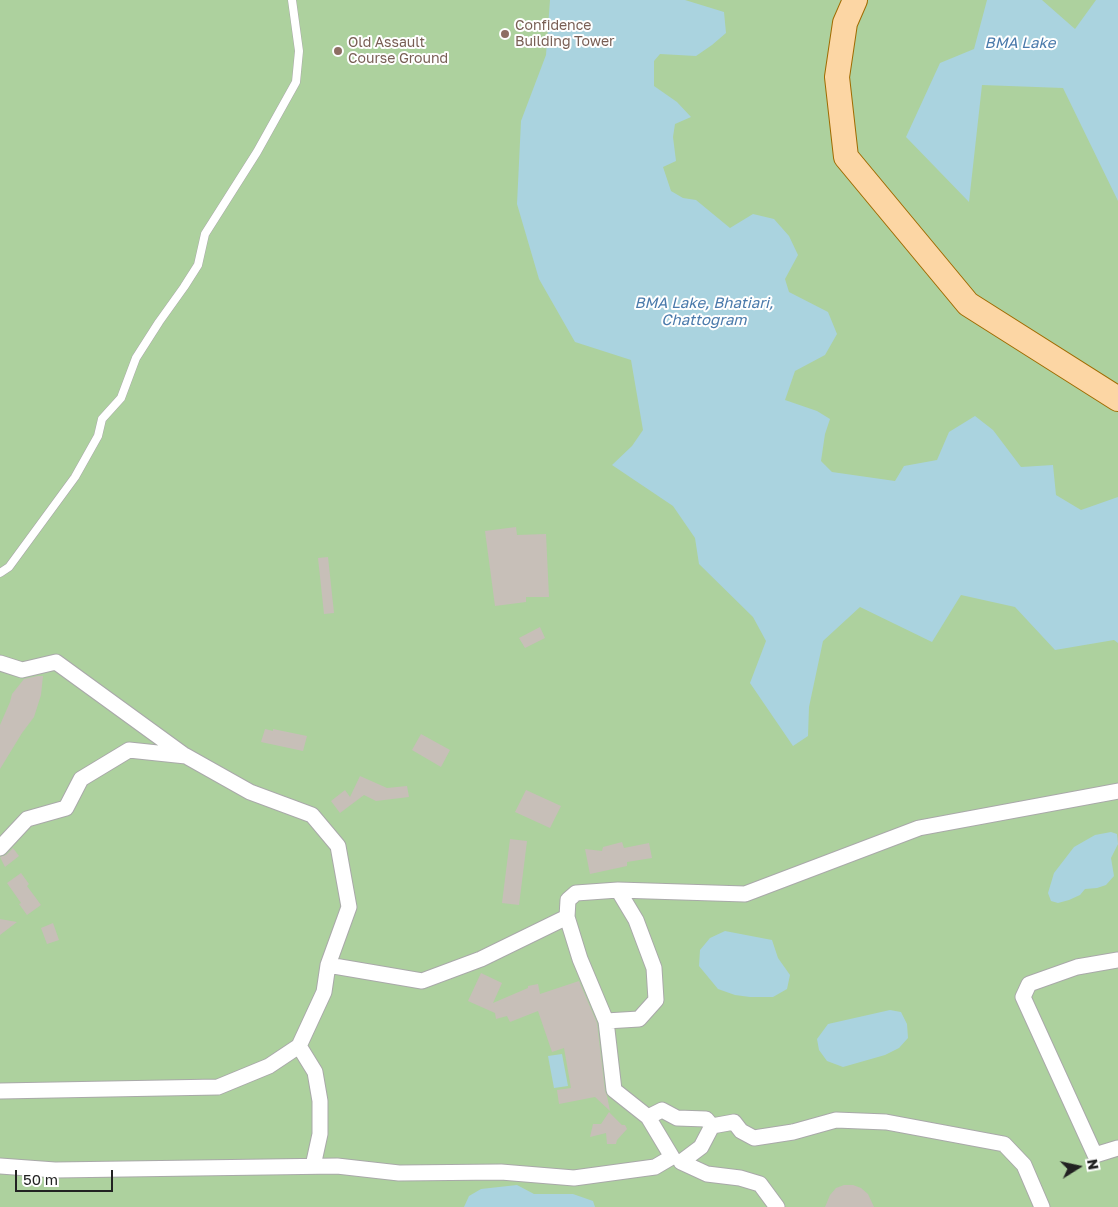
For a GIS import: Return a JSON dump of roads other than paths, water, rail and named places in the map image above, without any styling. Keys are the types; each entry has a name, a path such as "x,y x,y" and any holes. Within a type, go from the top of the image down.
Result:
{"main road":[{"path":"855,0 844,23 837,77 846,157 968,304 1118,399"}],"street":[{"path":"0,663 22,670 56,662 186,756 250,792 312,815 338,846 349,906 328,965 324,992 299,1046 269,1066 218,1087 0,1091"},
{"path":"0,848 27,819 66,808 81,780 129,750 186,756"},
{"path":"777,1207 760,1184 740,1178 707,1174 677,1159 648,1117 614,1090 606,1021 580,959 567,917 568,900 576,893 618,890 745,894 919,828 1118,791"},
{"path":"606,1021 639,1019 656,1000 654,968 636,920 618,890"},
{"path":"328,965 422,981 482,960 567,917"},
{"path":"1118,960 1077,967 1029,984 1023,997 1095,1155 1118,1148"},
{"path":"299,1046 315,1072 320,1101 320,1134 313,1166"},
{"path":"648,1117 662,1110 677,1118 706,1119 712,1126"},
{"path":"712,1126 734,1122 741,1131 754,1138 793,1132 836,1120 886,1122 1004,1144 1024,1166 1042,1207"},
{"path":"0,1166 55,1170 337,1166 399,1173 501,1172 574,1178 655,1168 701,1146 712,1126"}],"lane":[{"path":"0,573 8,567 24,547 75,477 98,436 102,419 121,398 136,358 198,266 205,234 257,152 296,82 299,51 292,0"}],"water":[{"name":"BMA Lake, Bhatiari, Chattogram","path":"550,0 685,0 724,12 726,33 712,45 696,56 660,54 654,61 654,86 677,102 691,117 675,124 673,137 676,161 663,167 671,191 683,198 696,200 730,228 753,214 774,219 789,236 798,255 785,279 789,292 828,312 837,334 825,355 795,371 785,400 817,411 830,419 825,434 821,461 832,472 895,481 904,466 937,460 949,432 975,416 993,430 1021,467 1053,465 1056,495 1081,510 1118,497 1118,643 1114,640 1055,650 1015,607 961,595 932,642 860,607 823,641 809,707 808,736 793,746 750,683 766,641 753,617 699,564 695,538 673,506 612,465 632,446 643,430 631,360 575,342 539,279 517,204 521,121 546,55"},
{"name":"BMA Lake","path":"987,0 1042,0 1075,29 1096,0 1118,0 1118,201 1063,88 982,85 969,202 906,137 940,63 974,49"},
{"path":"1111,832 1117,834 1118,844 1111,858 1114,876 1106,885 1085,889 1080,895 1069,900 1058,903 1051,901 1048,893 1054,873 1074,847 1095,835"},
{"path":"725,931 772,940 778,958 790,975 787,989 773,997 750,997 735,995 718,989 699,966 700,950 710,938"},
{"path":"890,1010 901,1012 907,1024 908,1038 899,1048 885,1055 843,1067 827,1061 819,1050 817,1039 828,1024"},
{"path":"562,1054 568,1086 554,1088 548,1056"},
{"path":"517,1185 534,1194 573,1194 593,1201 595,1207 464,1207 469,1196 481,1189"}],"place":[{"name":"Confidence Building Tower","path":"505,34"},
{"name":"Old Assault Course Ground","path":"338,51"}]}
